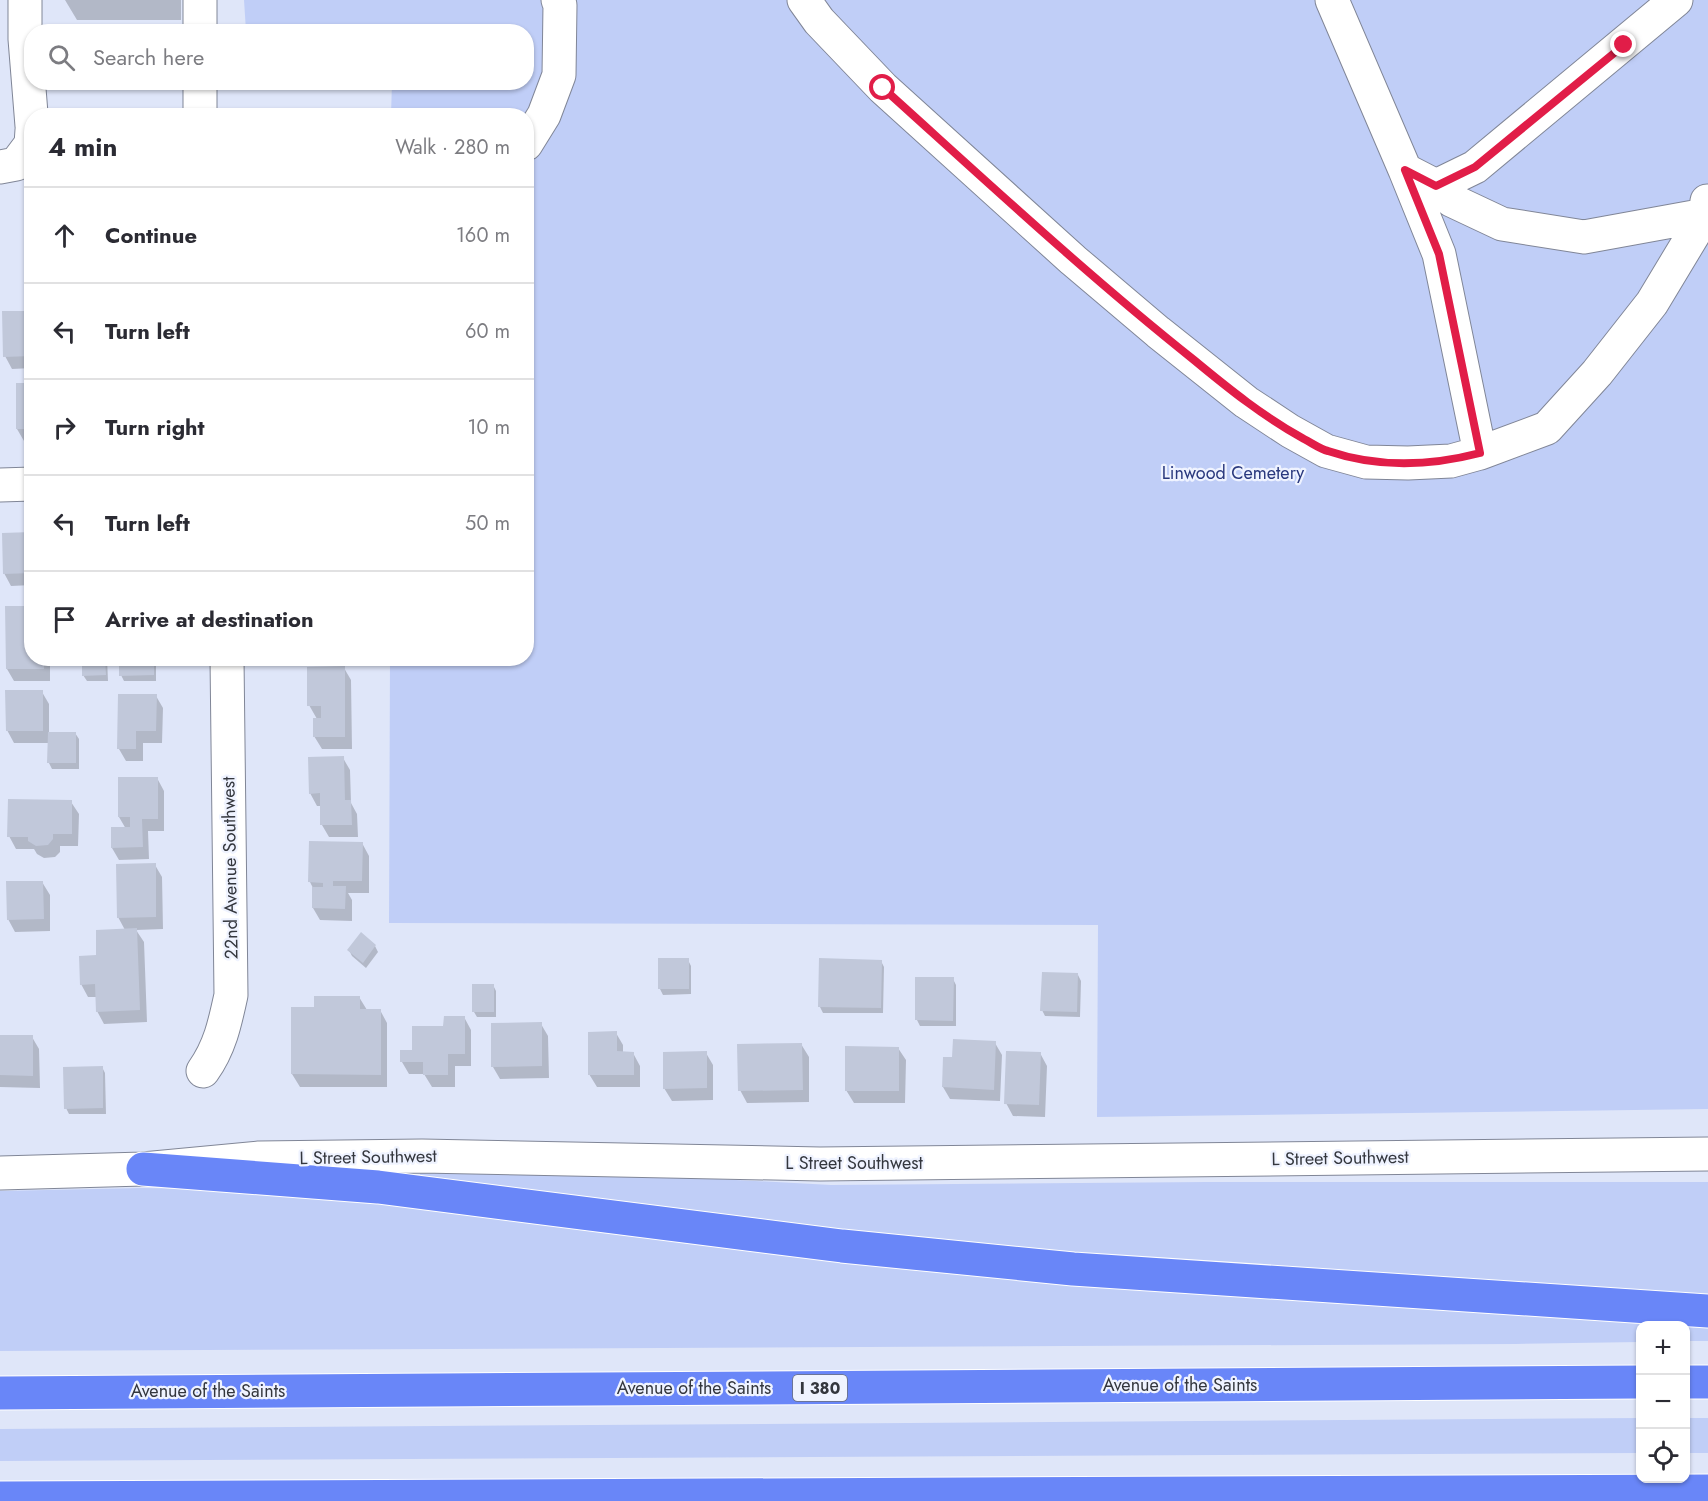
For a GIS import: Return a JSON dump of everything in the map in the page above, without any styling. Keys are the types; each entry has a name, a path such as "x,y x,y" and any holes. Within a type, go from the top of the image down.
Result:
{"highway":[{"path":"143,1169 378,1187 842,1246 1073,1269 1708,1311"},
{"name":"Avenue of the Saints","path":"0,1393 1636,1382"},
{"path":"1690,1382 1708,1382"},
{"path":"0,1498 1708,1491"}],"street":[{"path":"25,0 27,24"},
{"path":"200,0 200,24"},
{"path":"534,131 544,115 559,75 560,6 558,0"},
{"path":"804,0 819,21 900,104 1073,260 1246,402 1326,451 1366,462 1408,463 1451,460 1480,453 1547,428 1597,373 1652,303 1707,208"},
{"path":"1332,0 1439,254 1480,453"},
{"path":"1436,186 1475,167 1676,0"},
{"path":"30,90 31,108"},
{"path":"200,90 200,108"},
{"path":"0,167 16,164 24,153"},
{"path":"1405,170 1436,186 1451,200 1502,224 1584,237 1707,208"},
{"path":"0,484 24,484"},
{"name":"22nd Avenue Southwest","path":"203,1071 214,1055 225,1026 231,995 227,666"},
{"name":"L Street Southwest","path":"0,1173 143,1169 259,1158 422,1156 820,1164 1708,1154"}],"green space":[{"name":"Linwood Cemetery","path":"244,0 1708,0 1708,1109 1097,1117 1098,925 389,923 390,666 534,666 534,108 391,108 392,90 534,90 534,24 246,24"},
{"path":"420,1168 509,1168 831,1185 1708,1182 1708,1297 1030,1252 420,1179"},
{"path":"227,1189 1675,1321 1636,1321 1636,1342 0,1351 0,1191"},
{"path":"1690,1322 1708,1324 1708,1341 1690,1341"},
{"path":"1636,1418 1636,1453 0,1461 0,1429"},
{"path":"1690,1418 1708,1418 1708,1453 1690,1453"}],"building":[{"path":"2,311 24,311 24,356 3,357"},
{"path":"16,383 24,383 24,429 16,429"},
{"path":"24,532 24,573 3,574 2,533"},
{"path":"5,606 24,606 24,666 44,666 44,669 6,669"},
{"path":"82,666 105,666 106,675 82,676"},
{"path":"119,666 154,666 154,675 119,676"},
{"path":"345,666 345,737 313,737 313,718 321,718 321,706 307,706 307,667"},
{"path":"5,690 43,690 43,731 6,731"},
{"path":"118,694 157,694 156,731 136,731 136,749 117,749"},
{"path":"48,732 76,732 76,763 47,763"},
{"path":"344,756 345,800 351,800 352,825 320,825 320,793 309,794 308,757"},
{"path":"118,777 158,777 158,819 142,819 143,847 111,848 111,827 130,827 130,817 118,817"},
{"path":"8,799 72,800 72,834 53,834 53,839 48,845 36,846 28,841 28,837 7,837"},
{"path":"309,841 363,842 362,881 333,881 333,886 346,886 345,909 312,908 312,887 323,887 323,883 308,882"},
{"path":"156,863 156,917 117,918 116,864"},
{"path":"6,881 43,881 44,919 7,920"},
{"path":"137,928 140,1010 96,1012 95,984 80,985 79,956 96,955 96,930"},
{"path":"361,932 376,945 363,963 347,950"},
{"path":"658,958 689,958 689,989 658,989"},
{"path":"819,958 882,960 881,1008 818,1007"},
{"path":"1042,972 1078,973 1077,1012 1040,1011"},
{"path":"915,977 954,977 953,1021 915,1020"},
{"path":"472,984 494,984 494,1012 472,1012"},
{"path":"314,996 360,996 360,1009 381,1009 381,1075 291,1074 291,1007 314,1007"},
{"path":"444,1016 465,1016 465,1054 448,1054 448,1075 423,1075 423,1062 400,1062 400,1050 412,1050 412,1026 443,1026"},
{"path":"542,1022 542,1066 491,1067 491,1023"},
{"path":"617,1031 617,1051 634,1052 634,1075 588,1075 588,1032"},
{"path":"0,1035 33,1035 33,1076 0,1075"},
{"path":"953,1039 996,1041 994,1090 942,1087 943,1057 952,1057"},
{"path":"802,1043 803,1090 738,1091 737,1044"},
{"path":"845,1046 899,1047 899,1091 845,1091"},
{"path":"707,1051 707,1088 663,1089 663,1052"},
{"path":"1006,1051 1041,1052 1039,1105 1004,1104"},
{"path":"103,1066 103,1108 64,1109 63,1067"}],"route":[{"path":"883,88 1073,260 1246,402 1326,451 1366,462 1408,463 1451,460 1480,453 1439,254 1405,170 1436,186 1475,167 1624,45"}]}
